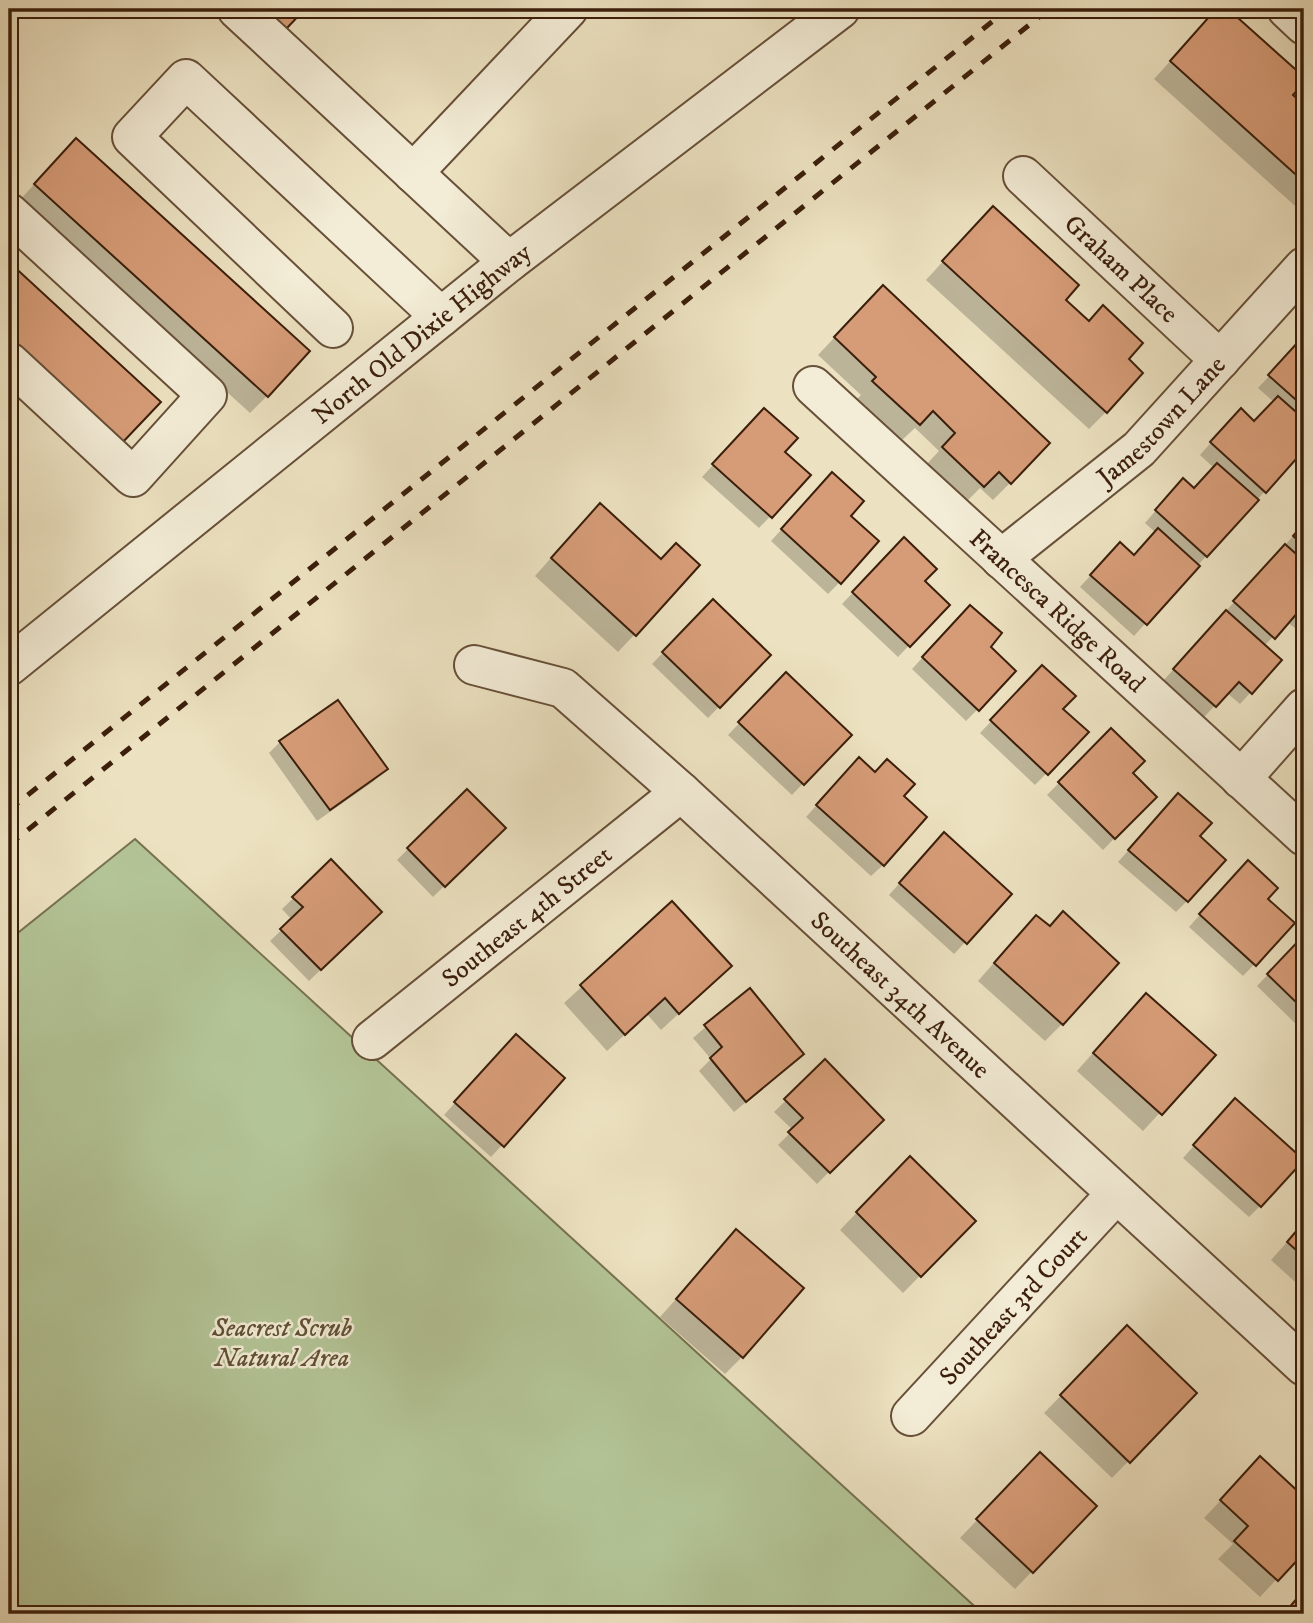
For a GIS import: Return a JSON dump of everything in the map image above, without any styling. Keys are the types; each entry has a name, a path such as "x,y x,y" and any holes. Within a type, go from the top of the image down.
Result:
{"street":[{"path":"237,9 509,262"},
{"path":"413,173 568,9"},
{"name":"North Old Dixie Highway","path":"9,666 509,262 839,9"},
{"path":"1287,9 1304,25"},
{"path":"333,328 132,136 186,79 441,317"},
{"name":"Graham Place","path":"1023,176 1220,360"},
{"path":"9,213 207,395 133,477 9,362"},
{"name":"Jamestown Lane","path":"1001,559 1139,449 1304,267"},
{"name":"Francesca Ridge Road","path":"813,386 1304,836"},
{"name":"Southeast 34th Avenue","path":"474,665 563,688 681,792 1304,1366"},
{"path":"1241,779 1304,708"},
{"name":"Southeast 4th Street","path":"372,1040 681,792"},
{"name":"Southeast 3rd Court","path":"911,1416 1116,1194"}],"green space":[{"name":"Seacrest Scrub Natural Area","path":"135,839 983,1614 9,1614 9,940"}],"building":[{"path":"265,9 305,9 286,29"},
{"path":"1216,9 1228,9 1304,77 1304,83 1293,95 1304,105 1304,182 1170,61"},
{"path":"76,138 310,351 268,397 34,184"},
{"path":"993,206 1079,285 1066,300 1089,321 1103,305 1143,343 1129,359 1143,373 1107,413 942,261"},
{"path":"9,262 161,402 122,443 9,338"},
{"path":"883,285 1050,443 1011,484 999,472 984,487 942,447 955,433 933,411 920,425 872,381 876,377 834,337"},
{"path":"1299,341 1304,346 1304,407 1268,375"},
{"path":"1278,396 1304,419 1304,450 1266,493 1210,442 1241,408 1254,421"},
{"path":"764,408 798,438 785,452 811,475 772,518 712,464"},
{"path":"1217,463 1259,500 1207,557 1155,510 1183,478 1194,488"},
{"path":"832,472 864,501 851,516 879,541 841,584 781,529"},
{"path":"600,503 661,559 676,543 700,565 636,636 551,558"},
{"path":"1304,523 1304,546 1293,536"},
{"path":"1158,528 1200,566 1147,625 1090,575 1120,542 1134,555"},
{"path":"904,537 937,569 925,581 950,605 910,647 852,592"},
{"path":"1285,544 1304,561 1304,615 1299,611 1275,639 1233,601"},
{"path":"713,599 771,655 720,708 662,652"},
{"path":"970,605 1002,633 991,647 1016,671 979,711 922,657"},
{"path":"1226,610 1282,660 1252,694 1239,682 1216,707 1173,669"},
{"path":"1042,665 1076,696 1063,709 1089,732 1048,775 990,720"},
{"path":"786,672 852,735 804,785 738,722"},
{"path":"338,700 388,769 330,810 279,741"},
{"path":"1111,728 1145,761 1133,773 1157,797 1115,839 1058,782"},
{"path":"859,757 875,772 887,759 915,784 904,796 927,817 884,866 816,805"},
{"path":"467,789 506,828 445,887 407,848"},
{"path":"1178,793 1212,823 1200,836 1226,860 1188,902 1128,850"},
{"path":"944,832 1012,894 967,944 899,883"},
{"path":"331,859 382,912 321,970 280,929 303,907 292,897"},
{"path":"1248,860 1278,888 1268,899 1295,923 1256,966 1199,914"},
{"path":"672,901 732,966 679,1014 665,998 625,1035 580,985"},
{"path":"1063,911 1119,963 1063,1025 994,963 1036,915 1050,926"},
{"path":"1304,935 1304,1010 1267,974"},
{"path":"750,988 804,1054 746,1102 710,1058 722,1047 704,1025"},
{"path":"1146,993 1216,1055 1162,1115 1093,1053"},
{"path":"516,1034 565,1078 504,1147 454,1102"},
{"path":"825,1059 884,1120 830,1173 788,1132 803,1118 784,1099"},
{"path":"1235,1098 1304,1160 1261,1207 1193,1145"},
{"path":"910,1156 976,1221 921,1277 856,1212"},
{"path":"1304,1222 1304,1257 1287,1242"},
{"path":"736,1229 804,1288 743,1358 676,1299"},
{"path":"1127,1325 1197,1393 1130,1463 1060,1395"},
{"path":"1040,1452 1097,1506 1033,1573 976,1519"},
{"path":"1260,1456 1304,1497 1304,1553 1278,1581 1234,1541 1248,1526 1220,1500"},
{"path":"1304,1590 1304,1614 1294,1614 1288,1609"}],"railway":[{"path":"9,810 1008,9"},
{"path":"9,845 1049,9"}]}
